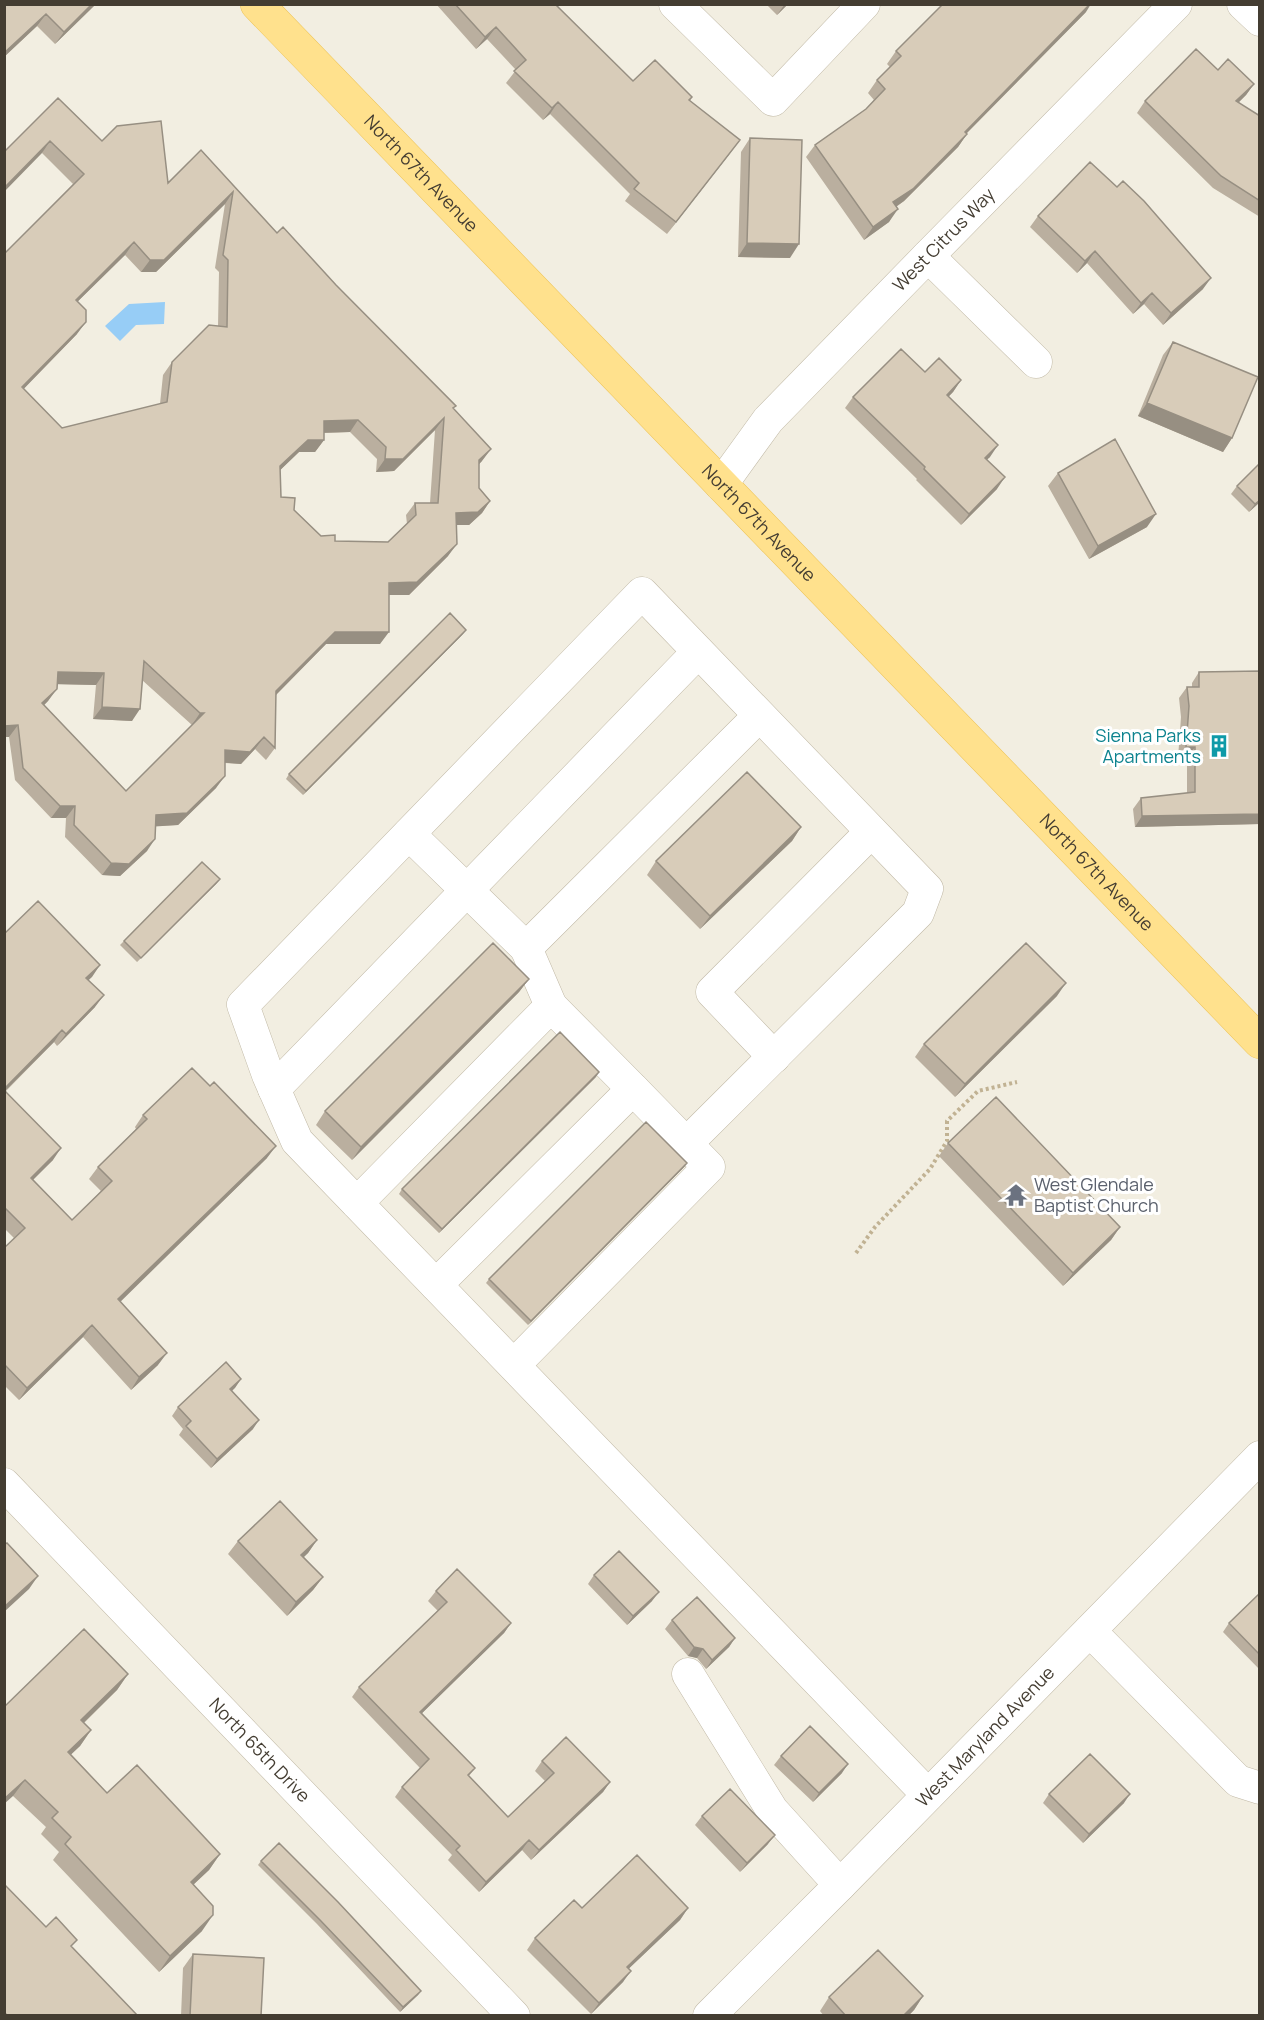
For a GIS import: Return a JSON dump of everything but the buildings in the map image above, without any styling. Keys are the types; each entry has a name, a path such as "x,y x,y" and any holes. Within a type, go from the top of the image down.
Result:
{"main road":[{"name":"North 67th Avenue","path":"257,4 1260,1042"}],"street":[{"path":"675,4 773,100 864,4"},
{"name":"West Citrus Way","path":"721,485 768,420 1176,4"},
{"path":"1243,4 1260,20"},
{"path":"928,256 1036,362"},
{"path":"686,1144 918,913 927,889 642,593 243,1005 274,1089 297,1141 928,1795"},
{"path":"274,1089 698,652"},
{"path":"526,948 759,716"},
{"path":"774,1057 712,992 871,832"},
{"path":"409,834 526,948 551,1006 709,1167 514,1365"},
{"path":"357,1203 551,1006"},
{"path":"436,1285 633,1089"},
{"name":"West Maryland Avenue","path":"709,2016 1260,1456"},
{"name":"North 65th Drive","path":"4,1484 514,2016"},
{"path":"1090,1631 1238,1781 1260,1788"},
{"path":"688,1674 772,1809 840,1885"}],"path":[{"path":"856,1253 875,1227 930,1169 947,1141 947,1121 978,1091 1017,1082"}],"water":[{"path":"165,302 164,324 136,325 120,341 105,326 129,304"}],"place":[{"name":"Sienna Parks Apartments","path":"1219,746"},
{"name":"West Glendale Baptist Church","path":"1016,1195"}]}
